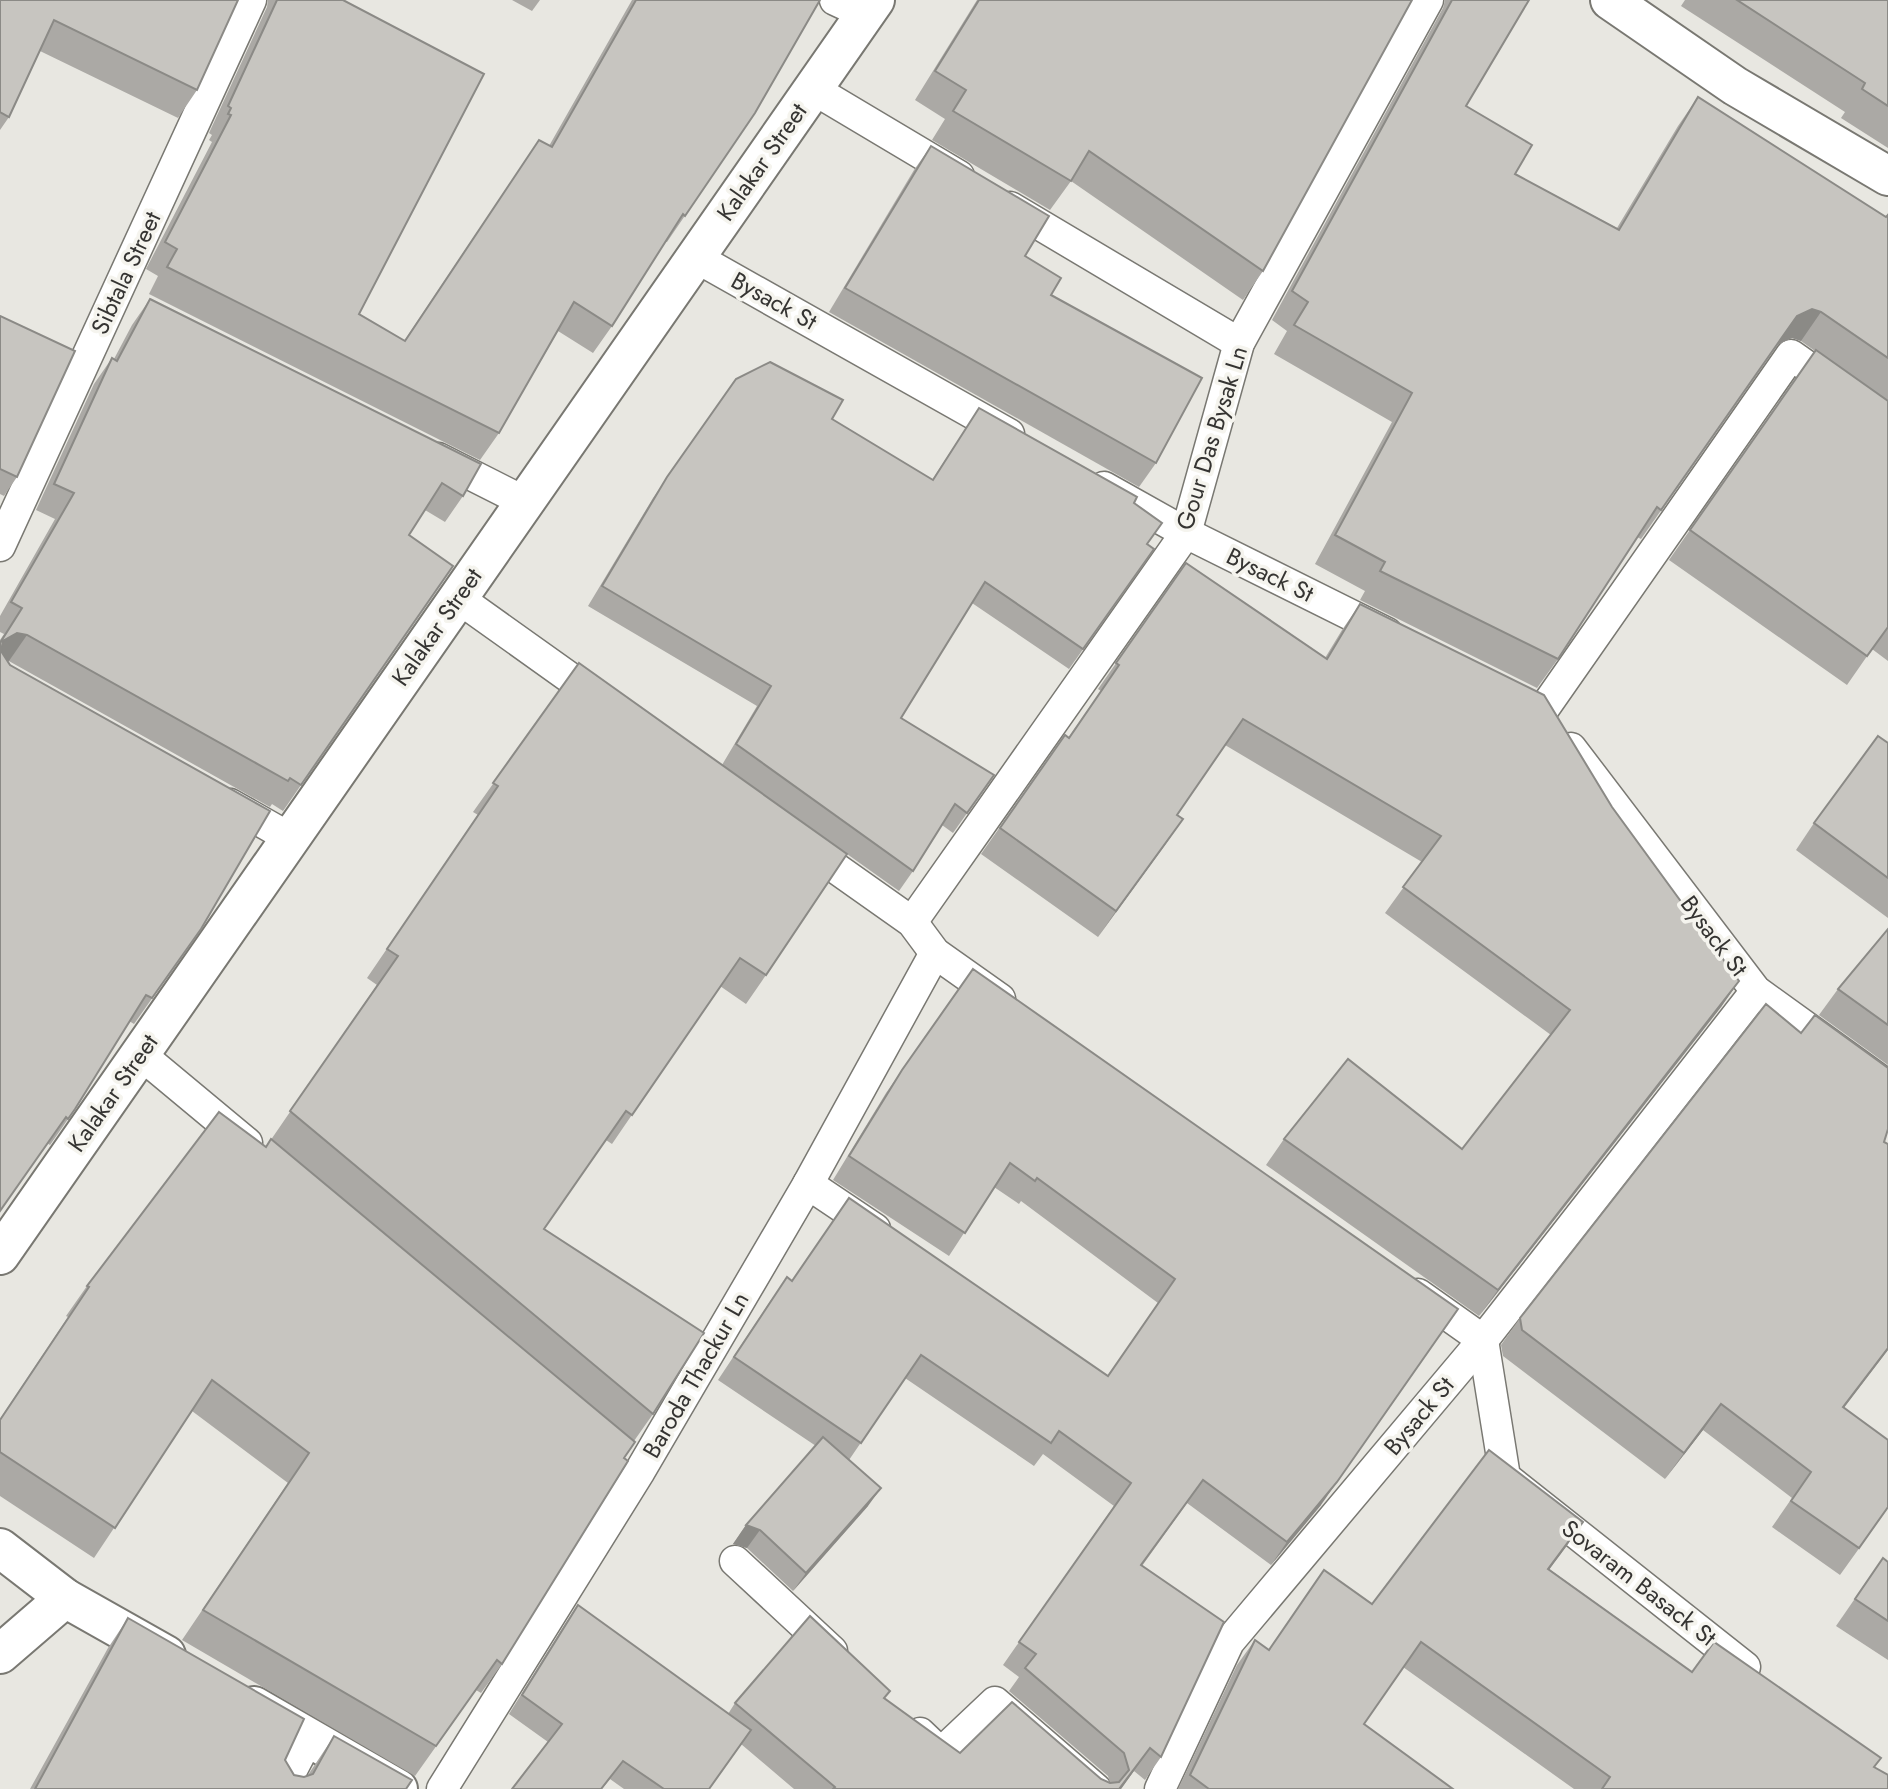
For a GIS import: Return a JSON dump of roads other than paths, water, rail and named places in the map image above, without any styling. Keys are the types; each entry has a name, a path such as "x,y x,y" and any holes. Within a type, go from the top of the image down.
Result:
{"main road":[{"path":"1610,0 1735,86 1888,176"},
{"name":"Kalakar Street","path":"0,1255 813,89 858,5"},
{"path":"0,1548 65,1598 193,1671"},
{"path":"0,1654 65,1598"},
{"path":"228,1690 398,1789"}],"lane":[{"name":"Sibtala Street","path":"3,530 128,304 251,0"},
{"name":"Gour Das Bysak Ln","path":"912,922 1186,533 1239,343 1428,0"},
{"path":"813,89 1239,343"},
{"name":"Bysack St","path":"695,257 1031,446"},
{"name":"Bysack St","path":"1888,422 1791,355 1530,704 1756,991 1888,1086"},
{"path":"413,446 525,502"},
{"name":"Bysack St","path":"1078,473 1186,533 1407,643"},
{"path":"458,598 628,720"},
{"path":"206,791 290,838"},
{"path":"776,825 912,922 935,953 1026,1017"},
{"name":"Baroda Thackur Ln","path":"442,1789 629,1462 808,1184 935,953"},
{"name":"Bysack St","path":"1160,1789 1229,1642 1483,1340 1756,991"},
{"path":"140,1054 268,1160"},
{"path":"808,1184 899,1245"},
{"path":"1392,1275 1483,1340"},
{"name":"Sovaram Basack St","path":"1483,1340 1505,1478 1768,1685"},
{"path":"735,1561 853,1671"},
{"path":"902,1716 941,1753 995,1702 1096,1789"},
{"path":"282,1789 309,1737"}]}
